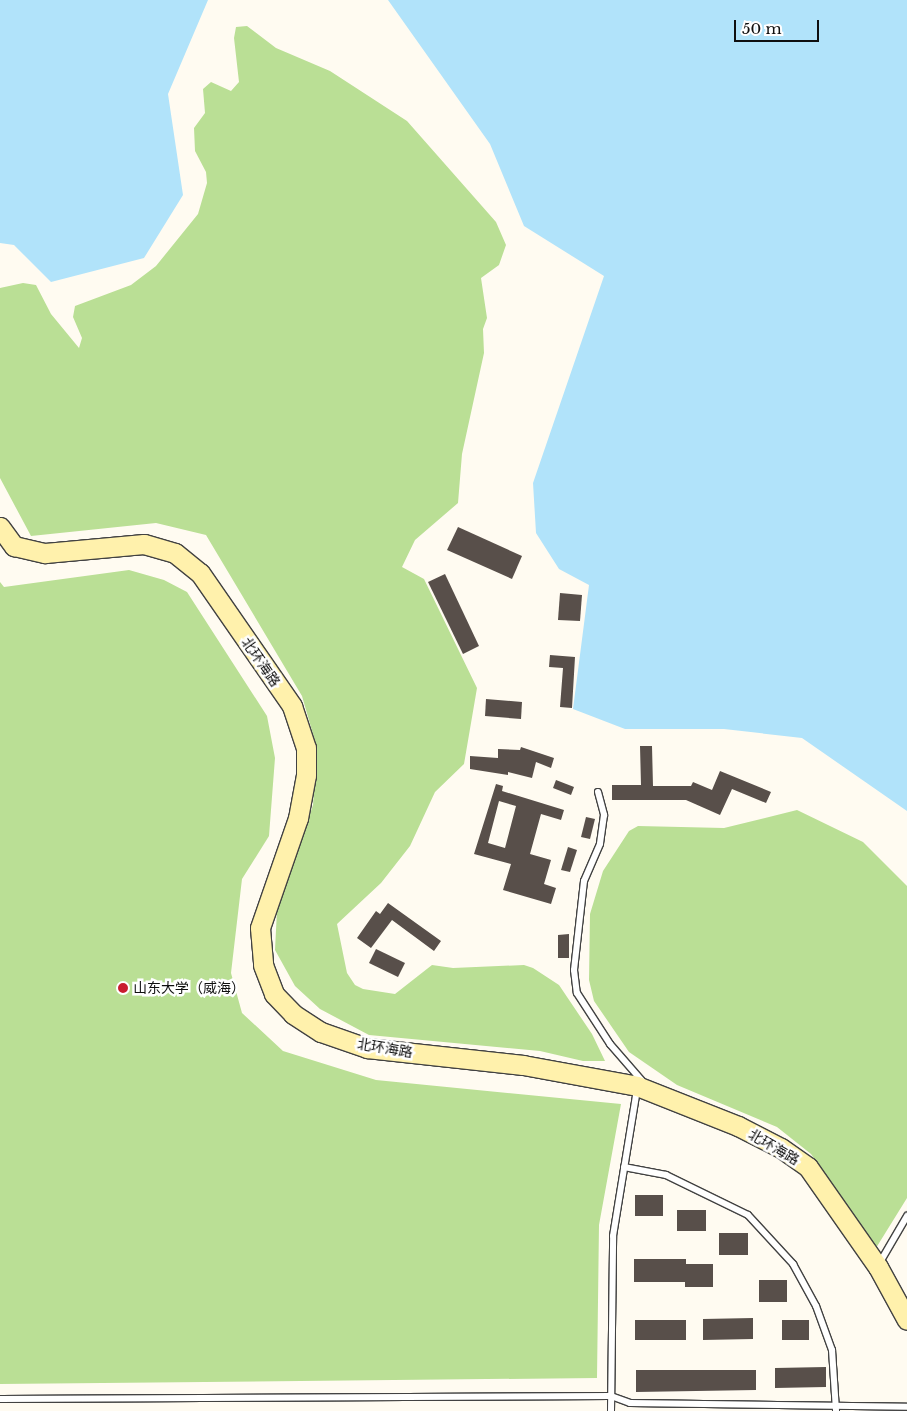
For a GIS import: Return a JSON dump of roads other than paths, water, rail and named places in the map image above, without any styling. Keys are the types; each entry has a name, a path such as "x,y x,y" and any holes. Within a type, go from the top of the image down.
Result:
{"main road":[{"name":"北环海路","path":"0,527 14,546 45,553 144,544 176,553 200,573 292,706 306,748 306,774 298,818 260,928 263,965 274,994 294,1014 321,1032 367,1048 523,1065 645,1089 738,1126 781,1148 808,1167 878,1267 907,1320"}],"lane":[{"path":"598,792 604,815 600,844 584,880 574,970 577,993 610,1044 645,1089 624,1167 613,1236 611,1411"},
{"path":"624,1167 666,1175 748,1215 793,1264 816,1306 832,1350 836,1408"},
{"path":"878,1267 907,1216"},
{"path":"0,1399 611,1396 630,1403 741,1409 907,1407"}],"water":[{"path":"0,0 208,0 168,94 183,195 144,258 51,282 14,245 0,243"},
{"path":"388,0 907,0 907,811 802,738 724,729 625,729 573,709 589,585 559,569 536,533 533,483 604,276 524,226 490,144"}],"place":[{"name":"山东大学（威海）","path":"123,988"}]}
